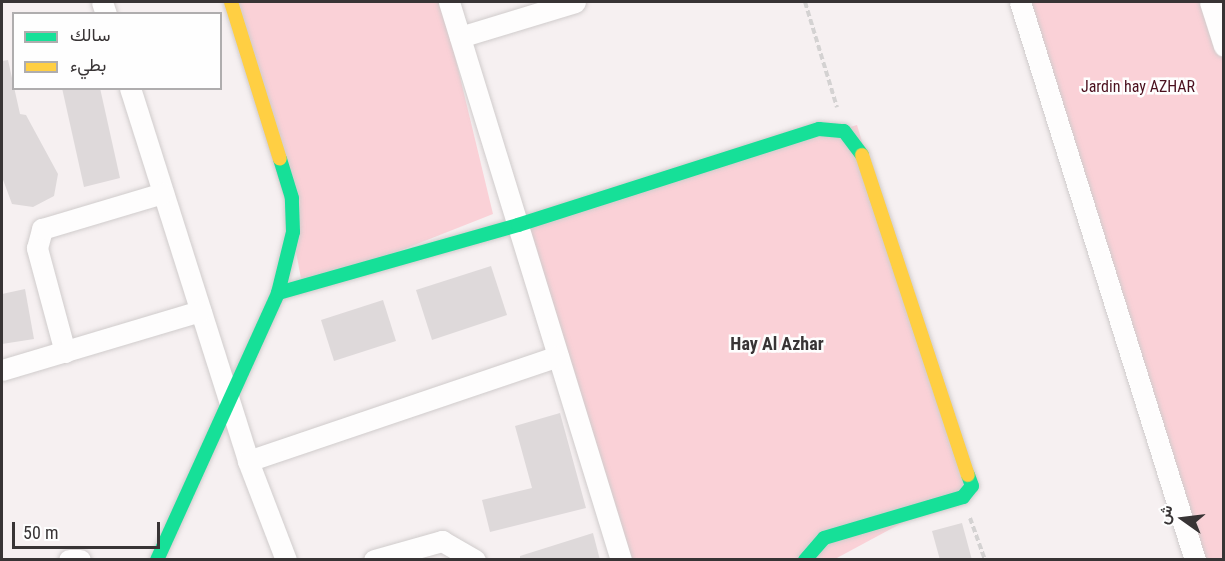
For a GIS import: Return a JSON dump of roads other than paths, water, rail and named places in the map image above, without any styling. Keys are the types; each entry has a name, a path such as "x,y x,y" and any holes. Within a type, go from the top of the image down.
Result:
{"street":[{"path":"157,560 278,293 293,232 292,198 231,2"},
{"path":"449,2 621,560"},
{"path":"460,37 575,2"},
{"path":"1020,2 1196,560"},
{"path":"1210,2 1224,46"},
{"path":"131,90 248,461 286,560"},
{"path":"278,293 518,225 819,129 844,131 866,159 971,478 963,497 825,538 805,560"},
{"path":"65,352 37,248 42,229 163,193"},
{"path":"2,370 200,311"},
{"path":"248,461 558,356"},
{"path":"374,560 442,541 475,560"},
{"path":"69,560 80,560"}],"district":[{"name":"Hay Al Azhar","path":"777,344"}],"park label":[{"name":"Jardin hay AZHAR","path":"1138,87"}]}
